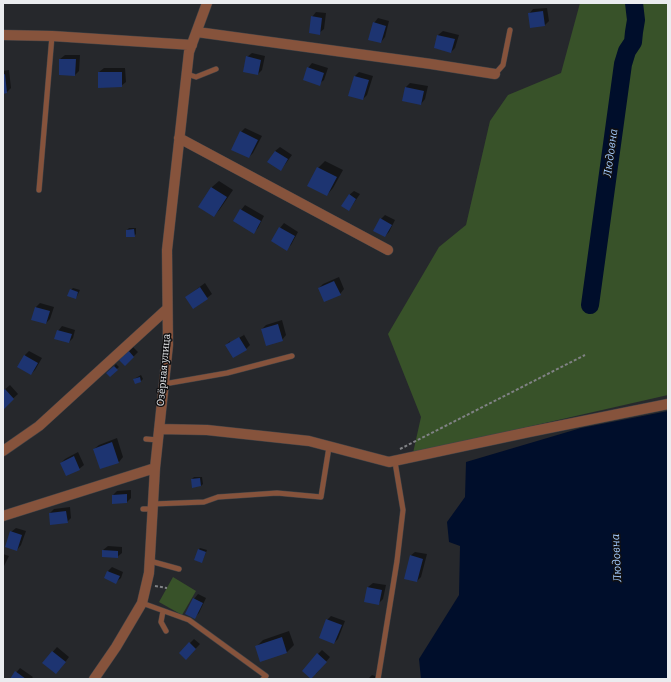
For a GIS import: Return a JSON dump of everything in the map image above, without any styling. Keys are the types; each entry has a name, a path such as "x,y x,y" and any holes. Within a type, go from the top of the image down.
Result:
{"street":[{"name":"Озёрная улица","path":"94,679 116,647 142,603 149,573 150,561 148,547 150,507 168,345 166,250 179,138 194,78 189,52 207,3"},
{"path":"197,32 495,74"},
{"path":"3,35 52,36 192,45"},
{"path":"179,138 388,250"},
{"path":"3,451 39,426 168,309"},
{"path":"159,434 215,431 309,441 392,462 668,404"},
{"path":"3,516 155,468"}],"lane":[{"path":"495,74 503,64 510,30"},
{"path":"39,190 52,36"},
{"path":"194,78 216,69"},
{"path":"164,384 227,373 292,356"},
{"path":"146,439 159,434"},
{"path":"150,507 204,502 218,497 277,493 320,497 329,447"},
{"path":"378,679 397,561 403,510 392,462"},
{"path":"150,561 179,570"},
{"path":"142,603 189,620 266,676 263,679"},
{"path":"162,610 161,622 166,631"}],"path":[{"path":"392,462 396,451 585,355"},
{"path":"152,585 167,588"}],"green space":[{"path":"580,3 668,3 668,395 413,453 421,417 388,334 439,247 466,225 490,121 508,95 561,73"},
{"path":"173,577 196,591 182,615 159,602"}],"water":[{"path":"668,411 668,679 421,679 419,659 459,595 460,546 449,542 447,522 465,497 466,462 581,428"}],"building":[{"path":"543,11 545,26 530,28 528,13"},
{"path":"311,16 322,18 320,35 309,33"},
{"path":"373,22 386,26 381,43 368,40"},
{"path":"437,35 455,39 451,53 434,48"},
{"path":"246,56 261,60 258,75 243,72"},
{"path":"59,59 76,59 75,76 59,75"},
{"path":"307,67 324,73 320,86 303,80"},
{"path":"98,72 122,72 122,87 98,88"},
{"path":"5,74 7,93 3,94 3,75"},
{"path":"354,76 369,80 363,100 348,96"},
{"path":"405,87 424,91 421,105 402,101"},
{"path":"240,131 258,140 249,158 231,150"},
{"path":"275,151 288,159 281,171 267,162"},
{"path":"317,167 337,177 327,196 307,186"},
{"path":"211,187 227,197 214,217 198,207"},
{"path":"349,194 356,199 349,211 341,206"},
{"path":"240,209 261,221 254,234 233,221"},
{"path":"380,218 392,225 385,237 373,231"},
{"path":"279,227 295,236 287,251 271,241"},
{"path":"134,229 135,237 126,237 126,230"},
{"path":"334,281 341,295 324,302 318,288"},
{"path":"200,287 208,299 193,309 185,297"},
{"path":"70,289 78,292 76,299 67,296"},
{"path":"35,307 50,311 46,324 31,320"},
{"path":"278,324 283,341 266,346 261,329"},
{"path":"57,330 72,334 69,343 54,339"},
{"path":"239,337 247,350 233,358 225,345"},
{"path":"128,350 134,357 125,366 119,360"},
{"path":"24,355 38,363 31,375 17,367"},
{"path":"114,366 118,370 110,377 106,373"},
{"path":"140,377 141,382 135,384 133,379"},
{"path":"5,389 14,399 3,410 3,391"},
{"path":"112,442 119,463 100,469 93,449"},
{"path":"74,456 80,470 66,476 60,463"},
{"path":"200,478 201,486 192,488 191,479"},
{"path":"127,494 127,503 112,504 112,495"},
{"path":"66,511 68,523 50,525 49,513"},
{"path":"10,531 22,535 17,551 5,547"},
{"path":"198,549 206,552 202,563 194,560"},
{"path":"102,550 118,551 118,558 102,557"},
{"path":"410,555 423,559 417,582 404,579"},
{"path":"107,571 120,576 116,584 104,578"},
{"path":"367,587 382,590 379,605 364,602"},
{"path":"193,598 203,603 195,619 185,614"},
{"path":"326,619 342,625 334,644 319,638"},
{"path":"282,637 287,653 260,662 255,646"},
{"path":"189,642 196,649 186,660 179,653"},
{"path":"52,651 66,662 56,674 42,663"},
{"path":"317,653 327,662 311,679 302,671"},
{"path":"15,671 26,679 10,679"}],"waterway":[{"name":"Людовна","path":"590,305 623,64 627,51 633,42 636,20 634,3"}]}
